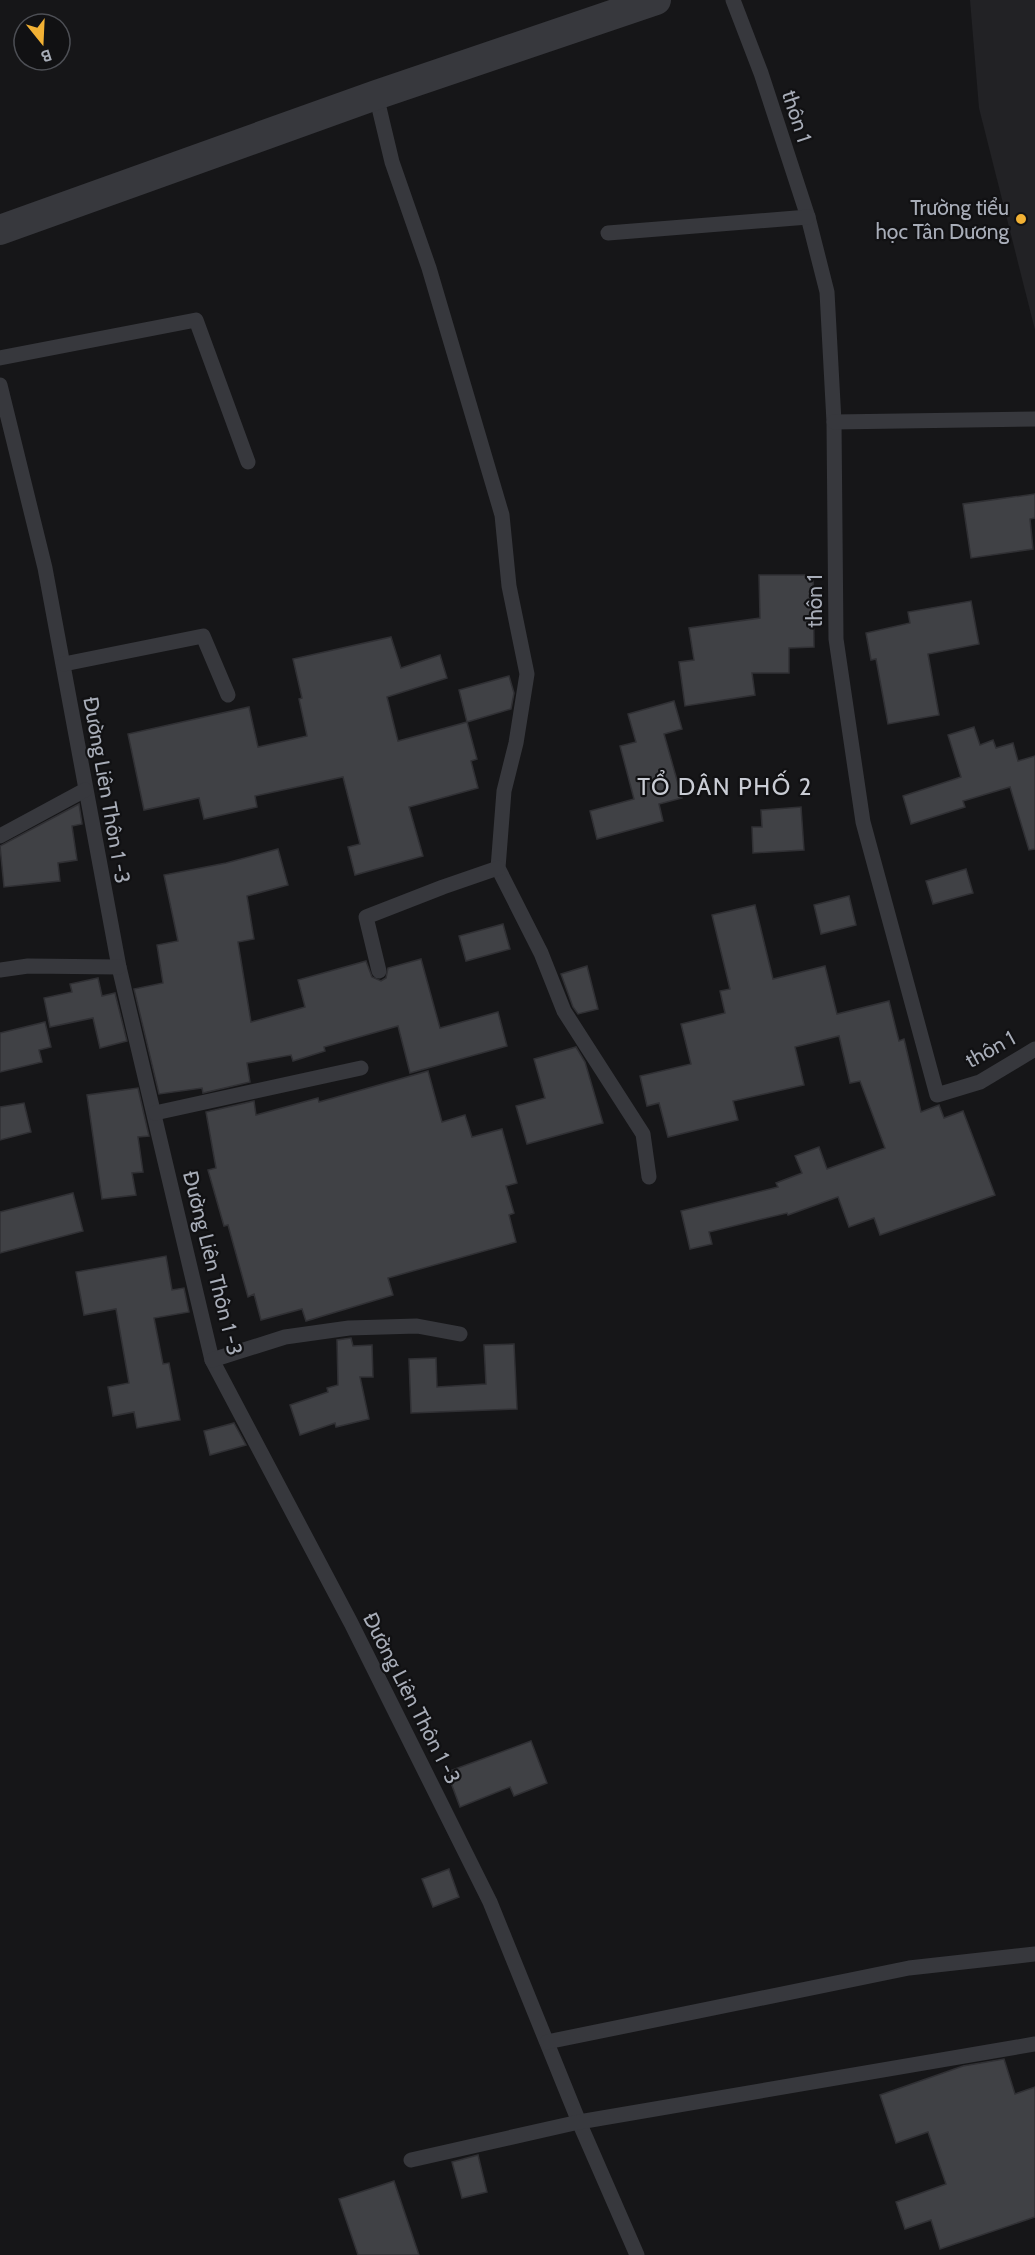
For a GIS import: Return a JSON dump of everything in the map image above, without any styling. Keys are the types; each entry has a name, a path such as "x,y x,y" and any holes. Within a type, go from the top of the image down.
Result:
{"street":[{"path":"0,230 376,95 656,0"}],"lane":[{"name":"thôn 1","path":"733,0 761,73 808,217 827,292 834,422 836,639 861,811 937,1095 980,1082 1035,1049"},
{"path":"376,95 392,162 429,268 502,515 509,586 527,674 516,743 504,791 498,868 541,953 564,1011 643,1134 649,1177"},
{"path":"608,233 808,217"},
{"path":"0,358 196,320 248,462"},
{"name":"Đường Liên Thôn 1 -3","path":"0,385 32,508 64,664 85,790 119,966 212,1360 351,1623 490,1902 579,2121 637,2255"},
{"path":"834,422 1035,419"},
{"path":"64,664 203,636 228,695"},
{"path":"0,836 85,790"},
{"path":"379,971 366,917 498,868"},
{"path":"0,970 28,966 119,966"},
{"path":"155,1113 362,1068"},
{"path":"212,1360 285,1337 349,1328 417,1326 460,1334"},
{"path":"547,2042 909,1968 1035,1954"},
{"path":"411,2160 579,2121 1035,2044"}],"shaded area":[{"name":"Trường tiểu học Tân Dương","path":"970,0 1035,0 1035,330 979,108"}],"building":[{"path":"1035,494 1035,518 1030,519 1033,549 971,558 963,504"},
{"path":"759,575 813,575 814,647 789,648 789,673 752,673 755,695 685,706 679,662 694,660 689,628 760,618"},
{"path":"971,601 979,644 928,654 939,715 888,724 876,659 871,660 866,633 910,623 908,612"},
{"path":"391,637 401,668 440,655 447,678 387,697 398,741 467,722 477,759 471,761 478,788 409,807 423,856 355,875 348,847 360,844 343,777 255,796 257,807 204,819 199,798 144,810 128,734 249,707 258,747 307,736 299,699 302,698 293,659"},
{"path":"509,676 514,693 511,709 467,722 459,690"},
{"path":"674,701 682,729 664,734 682,798 659,804 663,821 597,839 590,811 634,799 620,746 636,742 628,714"},
{"path":"974,727 980,745 993,740 996,748 1013,743 1018,761 1035,756 1035,849 1029,850 1010,787 963,801 965,807 911,824 903,796 961,777 948,735"},
{"path":"79,804 82,824 72,826 77,860 58,863 60,881 4,887 0,846"},
{"path":"801,807 804,850 753,853 752,827 762,827 761,810"},
{"path":"278,849 288,885 247,896 254,939 238,942 251,1022 305,1007 298,980 366,961 372,977 381,981 386,978 388,968 421,959 440,1028 498,1012 507,1046 410,1073 398,1026 324,1047 325,1051 293,1061 291,1055 247,1063 250,1082 203,1093 202,1088 159,1094 134,989 163,983 157,945 178,941 164,875 226,863"},
{"path":"966,869 973,893 933,904 926,881"},
{"path":"849,896 856,925 821,934 814,905"},
{"path":"755,905 773,979 825,966 837,1014 889,1001 899,1041 904,1039 921,1112 939,1105 944,1118 963,1111 995,1195 880,1235 874,1218 849,1227 838,1197 788,1215 787,1213 709,1232 712,1244 690,1249 681,1211 778,1187 776,1183 802,1173 795,1156 819,1147 827,1169 885,1148 860,1081 850,1083 839,1036 795,1047 804,1085 733,1101 738,1120 668,1137 659,1103 647,1106 640,1076 691,1064 681,1024 725,1013 720,991 730,989 712,915"},
{"path":"503,924 510,949 466,961 459,936"},
{"path":"587,966 598,1009 578,1014 573,1007 561,974"},
{"path":"98,978 102,996 115,993 127,1041 100,1048 93,1018 50,1027 44,998 72,992 70,984"},
{"path":"45,1022 51,1047 39,1050 42,1062 0,1072 0,1033"},
{"path":"576,1047 585,1062 603,1123 527,1144 516,1106 545,1098 534,1059"},
{"path":"428,1071 442,1122 465,1115 472,1137 502,1129 517,1183 506,1186 514,1213 509,1215 516,1242 388,1278 393,1295 306,1321 302,1309 261,1320 254,1294 248,1297 228,1225 224,1226 208,1170 216,1168 206,1112 254,1101 256,1115 318,1098 319,1102"},
{"path":"138,1088 149,1136 138,1137 143,1172 132,1173 136,1195 102,1199 87,1095"},
{"path":"24,1103 31,1132 0,1140 0,1107"},
{"path":"73,1193 83,1231 0,1253 0,1212"},
{"path":"166,1256 172,1290 184,1288 189,1312 154,1318 163,1364 169,1363 180,1420 137,1428 134,1412 113,1416 108,1387 129,1383 116,1309 84,1315 76,1272"},
{"path":"351,1338 353,1346 372,1345 373,1377 360,1377 369,1419 336,1427 335,1423 300,1435 290,1405 328,1392 327,1388 338,1385 337,1340"},
{"path":"514,1344 517,1409 411,1413 409,1359 436,1358 437,1387 486,1384 484,1345"},
{"path":"234,1423 246,1445 210,1455 204,1431"},
{"path":"531,1741 547,1783 514,1796 510,1787 460,1807 447,1772"},
{"path":"449,1869 459,1897 433,1907 422,1879"},
{"path":"1004,2059 1015,2094 1035,2087 1035,2217 940,2249 931,2220 905,2229 896,2202 946,2184 928,2132 896,2143 880,2095 963,2066"},
{"path":"478,2155 487,2192 462,2198 452,2162"},
{"path":"394,2181 419,2255 358,2255 339,2199"}],"place":[{"name":"Trường tiểu học Tân Dương","path":"1021,219"}],"district":[{"name":"TỔ DÂN PHỐ 2","path":"725,786"}]}
